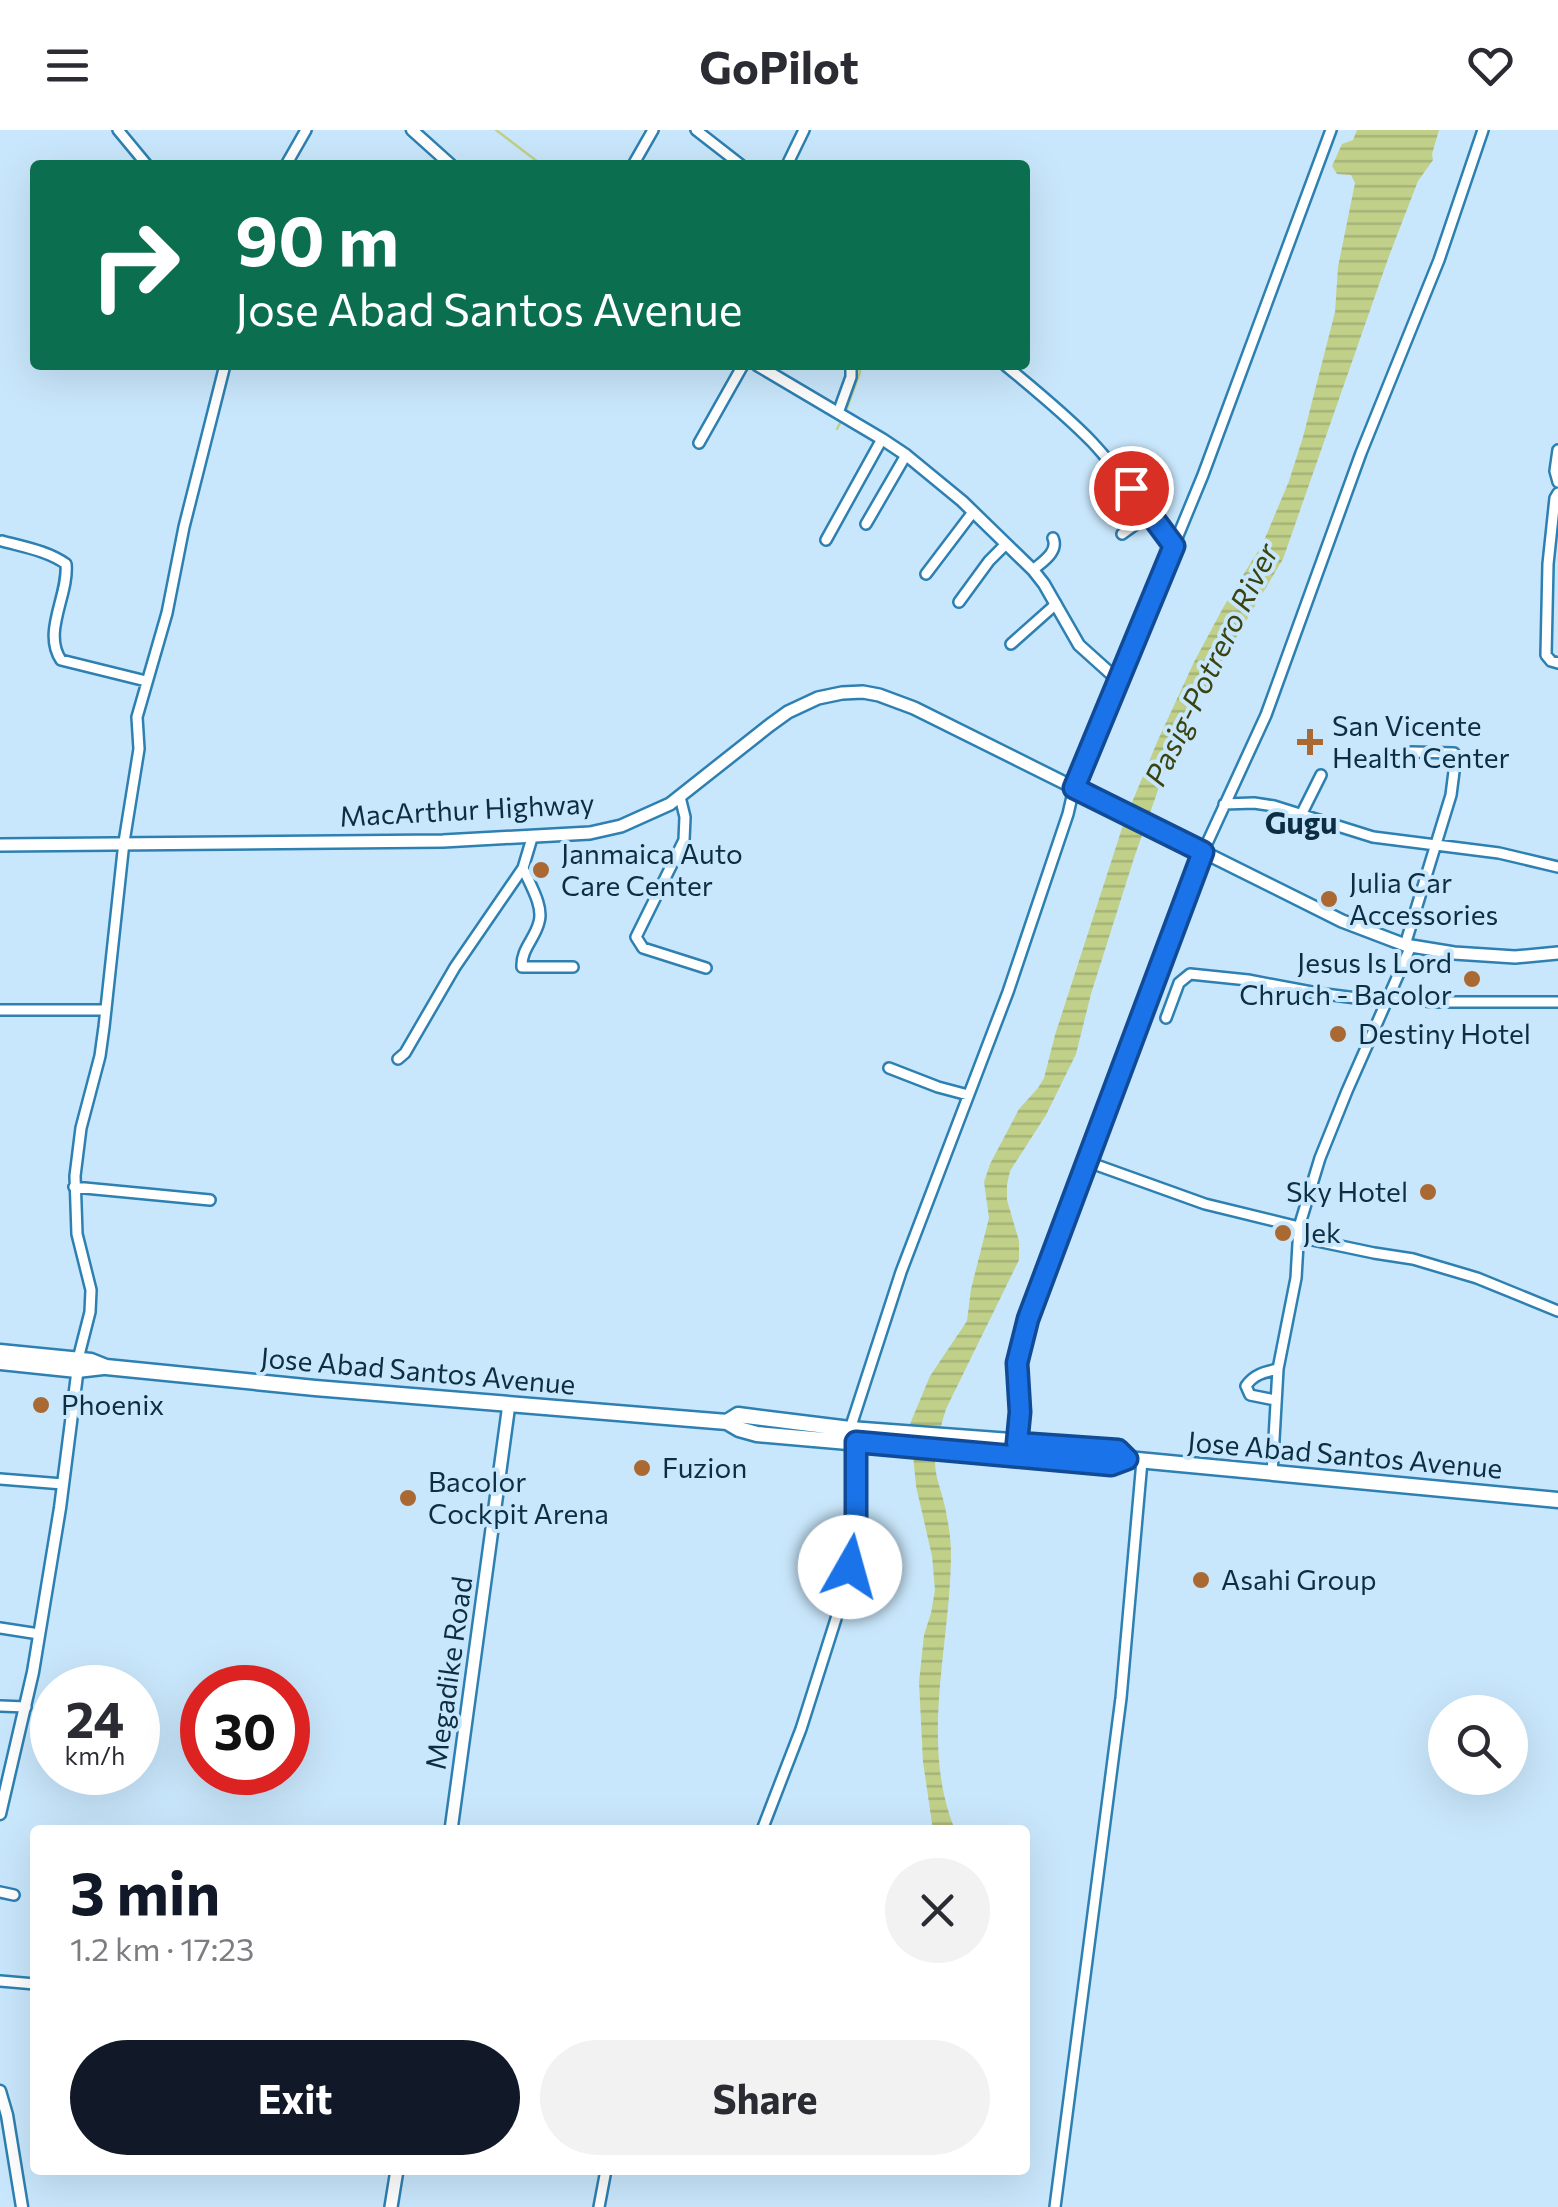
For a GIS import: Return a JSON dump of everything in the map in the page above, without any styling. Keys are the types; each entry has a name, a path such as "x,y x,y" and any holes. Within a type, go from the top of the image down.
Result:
{"highway":[{"name":"Jose Abad Santos Avenue","path":"0,1352 78,1365"},
{"name":"Jose Abad Santos Avenue","path":"0,1362 106,1367 727,1422 756,1434 1118,1450 1134,1460 1558,1500"}],"main road":[{"name":"MacArthur Highway","path":"0,845 406,842 590,833 647,816 680,796 788,712 818,698 863,692 914,708 1342,921 1408,946 1515,958 1558,953"},
{"name":"Megadike Road","path":"452,1825 510,1404"},
{"path":"391,2207 396,2175"}],"street":[{"path":"118,130 143,160"},
{"path":"289,160 306,130"},
{"path":"412,130 445,160"},
{"path":"636,160 653,130"},
{"path":"696,130 735,160"},
{"path":"789,160 804,130"},
{"path":"764,1825 801,1729 847,1584 856,1535 857,1436 901,1272 1032,923 1076,789 1204,474 1331,130"},
{"path":"1012,1447 1020,1412 1017,1363 1034,1301 1201,852 1266,715 1361,452 1439,260 1483,130"},
{"path":"0,1814 26,1707 78,1365 90,1312 91,1290 77,1234 74,1188 81,1128 100,1056 124,842 139,749 137,717 167,612 224,370"},
{"path":"699,444 740,370"},
{"path":"765,370 882,438 973,512 1032,570 1079,645 1119,681"},
{"path":"838,413 851,370"},
{"path":"1011,370 1092,443 1174,546"},
{"path":"826,540 882,438"},
{"path":"1558,450 1558,482"},
{"path":"866,524 906,455"},
{"path":"1558,492 1548,564 1546,656 1558,663"},
{"path":"926,574 973,512"},
{"path":"1122,534 1150,514"},
{"path":"1032,570 1053,552 1053,538"},
{"path":"2,542 36,550 66,564 55,632 55,646 62,660 146,681"},
{"path":"959,602 1006,544"},
{"path":"1012,644 1056,604"},
{"path":"1272,1474 1278,1369 1296,1278 1298,1232 1327,1141 1408,946 1452,795 1454,753 1411,752"},
{"path":"1301,815 1321,775"},
{"path":"680,796 685,817 684,840 636,938 643,948 706,968"},
{"path":"1224,804 1254,803 1373,837 1499,852 1558,868"},
{"path":"398,1058 405,1053 454,967 523,868 532,838"},
{"path":"523,868 540,916 523,954 522,967 573,968"},
{"path":"1166,1018 1179,983 1190,974 1389,999 1558,1002"},
{"path":"0,1010 106,1010"},
{"path":"889,1068 968,1094"},
{"path":"1088,1162 1204,1204 1374,1254 1413,1259 1477,1278 1558,1312"},
{"path":"74,1188 210,1200"},
{"path":"1275,1400 1250,1395 1246,1386 1261,1373 1278,1369"},
{"path":"1056,2207 1120,1698 1134,1460"},
{"path":"0,1479 62,1484"},
{"path":"0,1628 39,1634"},
{"path":"0,1706 26,1707"},
{"path":"0,1892 14,1894"},
{"path":"0,1981 30,1984"},
{"path":"0,2091 22,2207"},
{"path":"599,2207 605,2175"}],"water":[{"name":"Pasig-Potrero River","path":"1357,130 1439,130 1433,160 1418,181 1389,256 1283,559 1203,693 1163,776 1091,994 1076,1054 1046,1115 1010,1171 1007,1200 1019,1241 1019,1260 946,1409 936,1448 935,1468 951,1553 939,1763 953,1825 932,1825 923,1762 919,1682 924,1635 935,1590 932,1556 916,1486 910,1424 930,1376 967,1321 989,1218 984,1182 1019,1109 1044,1078 1125,819 1194,662 1263,543 1289,481 1335,312 1338,267 1355,183 1351,175 1337,174 1332,166 1342,144 1353,140"}],"waterway":[{"path":"496,130 535,160"},
{"path":"846,411 859,370"},
{"path":"837,429 841,421"}],"place":[{"name":"San Vicente Health Center","path":"1310,742"},
{"name":"Janmaica Auto Care Center","path":"541,870"},
{"name":"Julia Car Accessories","path":"1329,899"},
{"name":"Jesus Is Lord Chruch - Bacolor","path":"1472,979"},
{"name":"Destiny Hotel","path":"1338,1034"},
{"name":"Sky Hotel","path":"1428,1192"},
{"name":"Jek","path":"1283,1233"},
{"name":"Phoenix","path":"41,1405"},
{"name":"Fuzion","path":"642,1468"},
{"name":"Bacolor Cockpit Arena","path":"408,1498"},
{"name":"Asahi Group","path":"1201,1580"}],"district":[{"name":"Gugu","path":"1301,824"}],"route":[{"path":"850,1567 856,1535 856,1442 1111,1465 1127,1459 1118,1450 1017,1443 1017,1363 1028,1319 1203,852 1074,788 1174,546 1131,488"}]}
